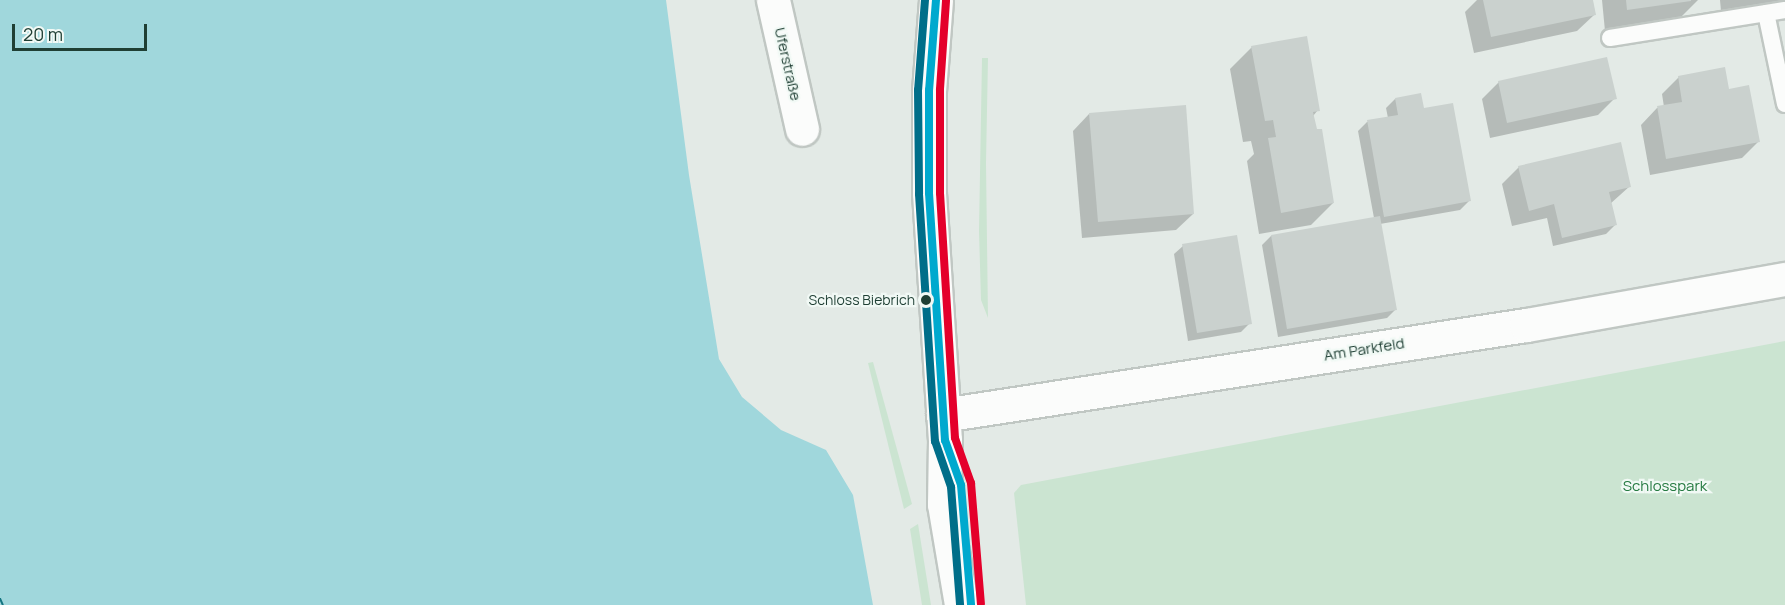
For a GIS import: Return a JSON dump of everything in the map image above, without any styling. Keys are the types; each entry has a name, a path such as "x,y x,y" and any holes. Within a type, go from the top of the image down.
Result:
{"street":[{"name":"Uferstraße","path":"773,0 802,129"},
{"path":"936,0 929,90 929,194 944,427 944,504 961,605"},
{"name":"Am Parkfeld","path":"944,427 1785,279"},
{"path":"944,427 961,485 971,605"}],"lane":[{"path":"1610,38 1785,10"},
{"path":"1766,13 1785,104"}],"green space":[{"path":"982,58 988,58 986,163 988,318 981,300 979,231"},
{"name":"Schlosspark","path":"1785,341 1785,605 1026,605 1014,493 1021,485"},
{"path":"873,362 912,504 904,509 868,363"},
{"path":"918,524 931,605 922,605 910,529"}],"water":[{"path":"0,0 666,0 689,175 719,359 742,397 781,430 826,450 853,495 873,605 0,605"}],"building":[{"path":"1483,0 1593,0 1596,15 1491,37"},
{"path":"1626,0 1691,0 1691,1 1627,10"},
{"path":"1307,36 1320,111 1313,112 1317,129 1322,129 1334,203 1281,213 1268,138 1276,137 1273,120 1265,121 1251,46"},
{"path":"1607,57 1617,99 1507,123 1498,81"},
{"path":"1725,67 1729,89 1749,85 1760,142 1666,159 1657,106 1682,102 1678,76"},
{"path":"1421,93 1424,108 1453,103 1471,201 1384,217 1367,120 1398,115 1395,98"},
{"path":"1186,105 1194,214 1098,222 1089,113"},
{"path":"1621,142 1631,187 1609,192 1617,225 1562,238 1554,204 1529,211 1518,166"},
{"path":"1380,216 1397,310 1287,329 1271,235"},
{"path":"1237,235 1252,324 1197,333 1182,244"}],"ferry route":[{"path":"0,598 3,605"}],"transit line":[{"path":"925,0 918,90 919,194 935,441 951,487 960,605"},
{"path":"936,0 929,90 929,193 945,440 961,485 971,605"},
{"path":"946,1 940,90 940,193 955,438 971,483 981,604"}],"place":[{"name":"Schloss Biebrich","path":"926,300"}]}
